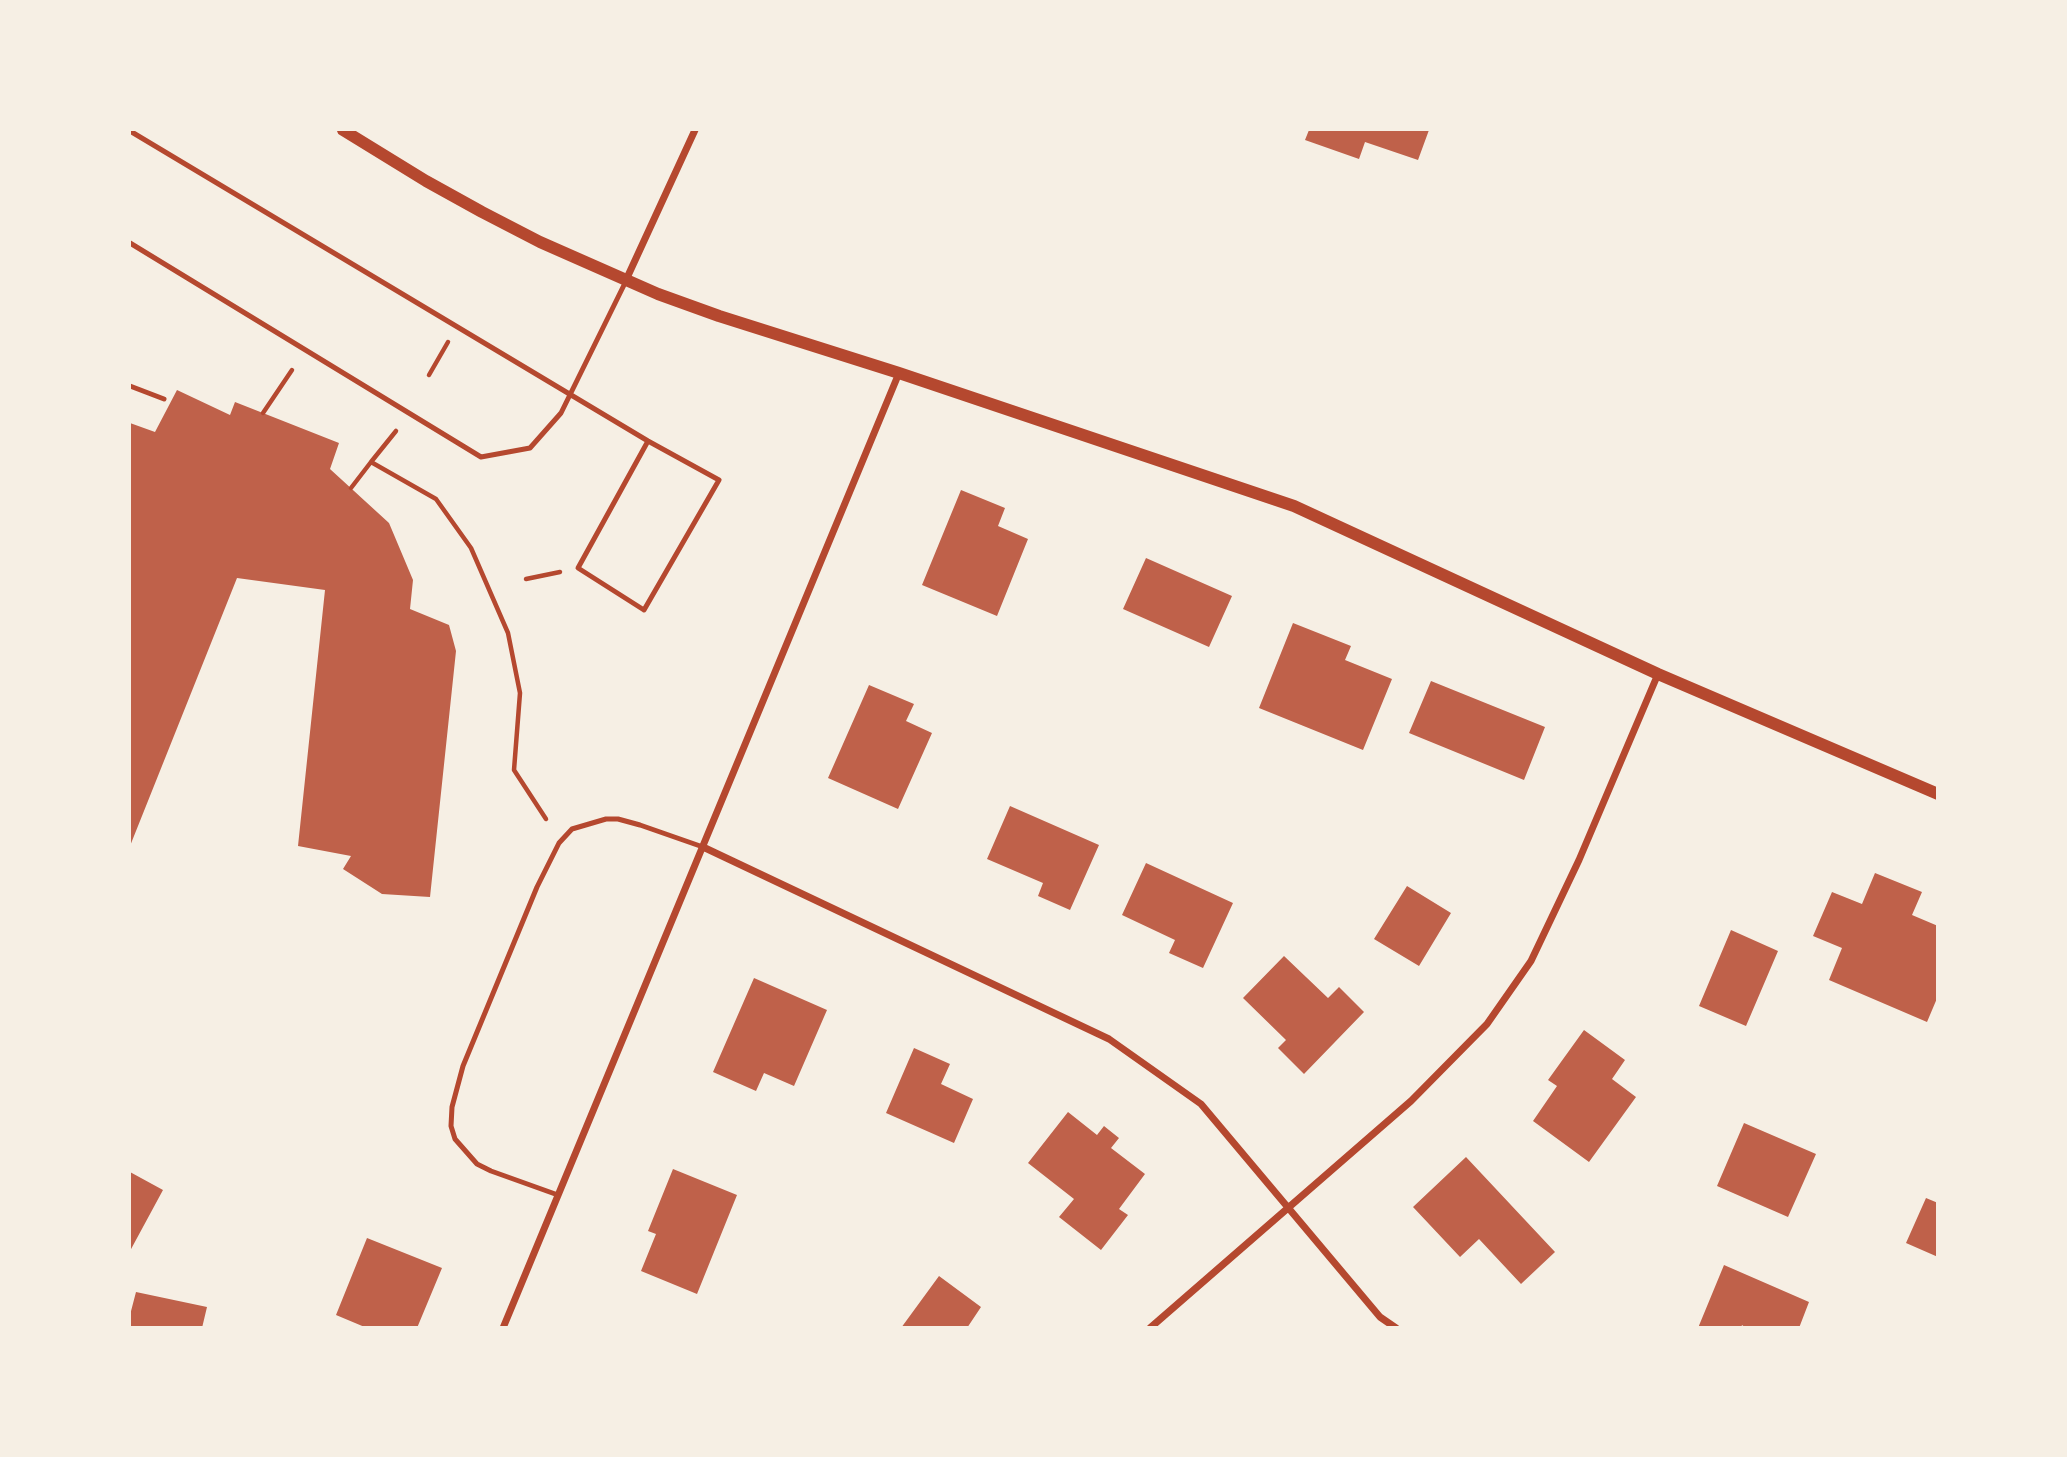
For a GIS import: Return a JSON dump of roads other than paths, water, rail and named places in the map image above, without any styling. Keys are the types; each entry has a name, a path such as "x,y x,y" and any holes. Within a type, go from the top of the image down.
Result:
{"street":[{"path":"343,130 482,212 540,242 626,280 719,316 900,373 1294,506 1658,674 1937,794"},
{"path":"626,280 695,130"},
{"path":"503,1328 900,373"},
{"path":"1150,1328 1411,1101 1487,1024 1531,961 1579,860 1658,674"},
{"path":"703,847 1109,1040 1201,1104 1380,1317 1396,1328"}],"lane":[{"path":"130,131 648,441 719,480 643,611 578,568 648,441"},
{"path":"130,243 481,457 530,448 561,413 626,280"},
{"path":"130,386 164,399"},
{"path":"558,1195 478,1164 455,1139 451,1126 452,1107 463,1066 537,887 559,843 572,829 606,819 640,825 703,847"}]}
